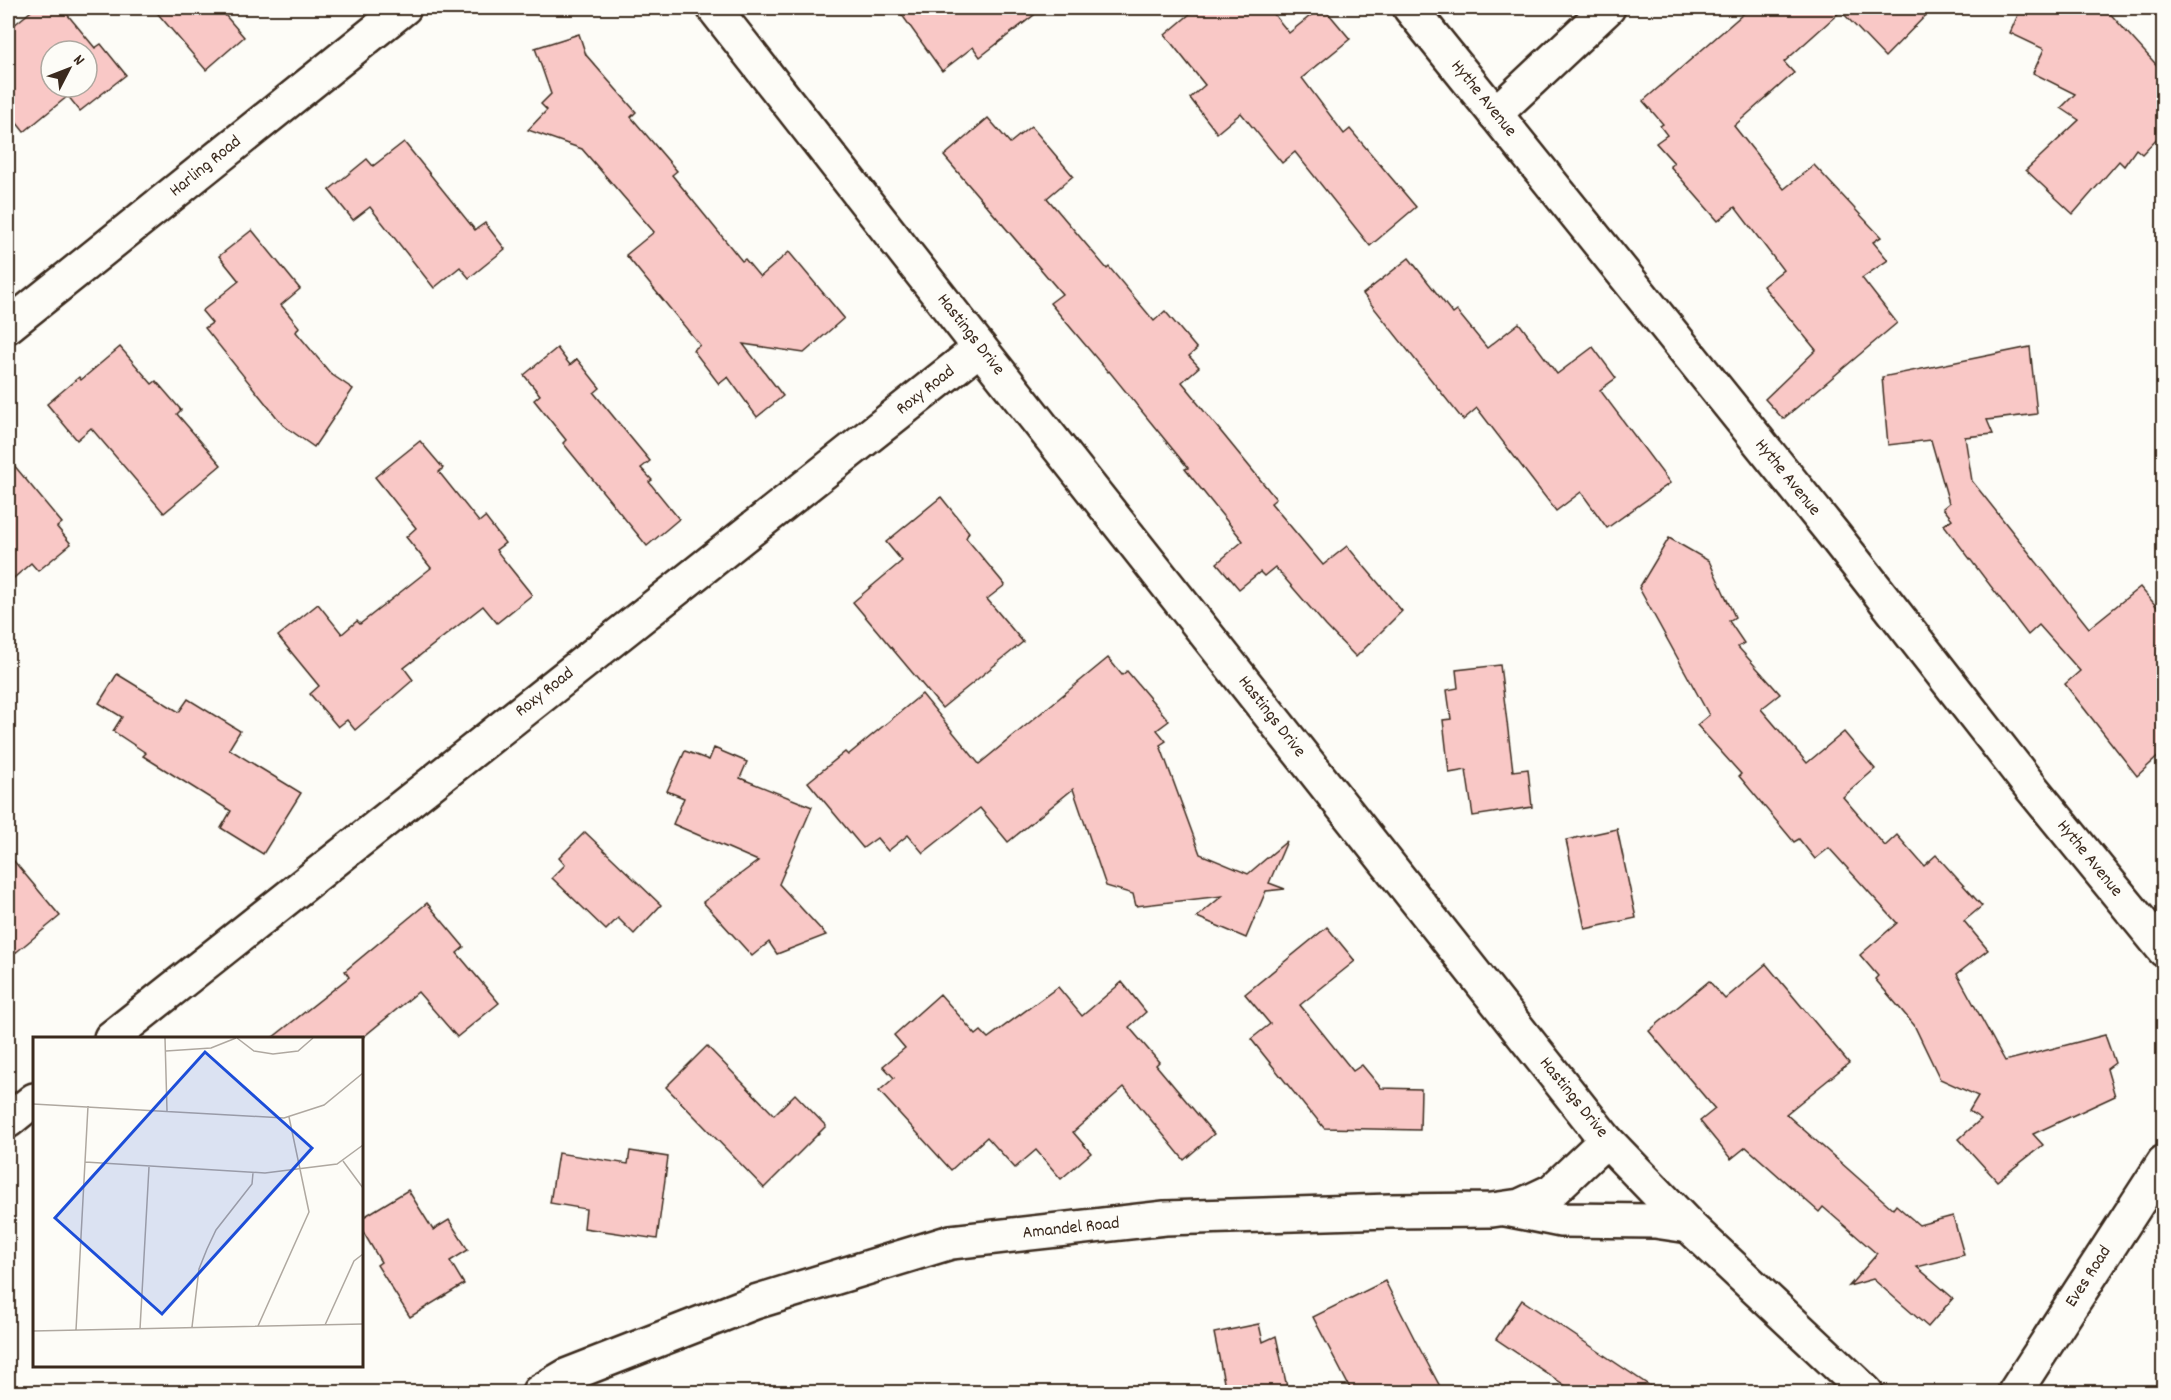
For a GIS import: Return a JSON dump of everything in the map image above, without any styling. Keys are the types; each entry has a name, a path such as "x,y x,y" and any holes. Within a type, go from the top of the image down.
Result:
{"street":[{"name":"Harling Road","path":"8,326 404,8"},
{"name":"Hastings Drive","path":"714,8 1606,1140 1689,1226 1866,1392"},
{"name":"Hythe Avenue","path":"1410,8 1834,535 2026,781 2163,950"},
{"path":"1495,114 1608,8"},
{"name":"Roxy Road","path":"112,1037 980,348"},
{"path":"8,1121 33,1101"},
{"name":"Amandel Road","path":"539,1392 568,1375 755,1302 951,1242 1166,1218 1503,1209 1520,1206 1552,1191 1606,1140"},
{"name":"Eves Road","path":"2015,1392 2163,1162"},
{"path":"1503,1209 1561,1220 1654,1221 1689,1226"}],"building":[{"path":"35,8 62,8 88,39 39,39 39,99 64,99 24,132 8,112 8,30"},
{"path":"153,8 219,8 244,37 206,70"},
{"path":"897,8 1043,8 980,57 973,47 942,71"},
{"path":"1197,8 1269,8 1289,33 1320,8 1324,8 1350,39 1302,78 1344,134 1350,129 1416,207 1370,246 1295,152 1282,163 1241,113 1217,133 1190,98 1205,85 1165,35"},
{"path":"1750,8 1933,8 1885,57 1841,11 1784,62 1794,73 1734,126 1784,189 1814,165 1881,237 1873,242 1888,260 1862,278 1897,323 1783,419 1765,399 1816,350 1763,286 1783,270 1735,207 1718,221 1670,166 1674,163 1656,143 1667,135 1660,126 1663,124 1643,101"},
{"path":"2021,8 2105,8 2163,72 2163,132 2142,154 2136,149 2124,166 2119,161 2073,214 2026,170 2079,120 2061,108 2075,94 2033,73 2044,49 2010,33"},
{"path":"579,34 586,55 636,112 631,117 677,171 672,175 742,261 745,259 760,277 789,252 844,318 804,353 743,344 783,396 757,417 728,377 719,384 693,350 700,345 626,255 654,232 582,149 528,130 547,110 541,104 551,94 535,48"},
{"path":"101,44 126,75 99,96 99,45"},
{"path":"70,99 95,99 80,111"},
{"path":"988,118 1010,143 1031,126 1073,176 1047,198 1154,321 1165,311 1197,349 1189,356 1199,367 1182,382 1276,499 1271,503 1323,565 1347,546 1402,611 1356,657 1275,567 1264,576 1260,572 1239,589 1217,563 1243,541 1185,469 1188,468 1050,303 1062,294 944,156"},
{"path":"404,142 475,230 485,223 505,249 469,278 460,267 434,288 370,207 353,220 329,190 367,159 373,166"},
{"path":"252,230 300,289 281,305 299,327 296,332 331,374 353,389 314,447 283,425 205,328 212,323 202,311 239,281 219,256"},
{"path":"1409,258 1453,314 1457,311 1487,348 1519,323 1557,374 1593,347 1616,378 1600,390 1670,483 1607,528 1581,492 1556,511 1477,408 1463,420 1363,294"},
{"path":"120,347 152,384 156,381 181,410 177,414 221,465 164,513 91,428 77,440 47,404 79,377 81,380"},
{"path":"2030,347 2037,414 1987,420 1993,434 1965,437 1972,481 2089,628 2140,587 2163,614 2163,752 2137,776 2065,684 2080,671 2039,625 2028,635 1944,525 1952,519 1943,508 1949,503 1931,440 1888,445 1882,377"},
{"path":"557,348 570,365 577,359 600,388 594,393 650,461 641,468 652,480 649,482 679,519 647,546 563,443 566,440 534,400 540,395 524,375"},
{"path":"420,441 443,468 439,472 479,522 485,517 505,543 496,550 532,595 497,623 483,606 404,668 413,680 355,730 347,720 338,727 310,694 319,686 278,636 318,604 342,634 357,621 360,624 431,568 406,537 416,528 375,477"},
{"path":"8,458 62,523 57,527 71,544 38,571 31,563 8,583"},
{"path":"941,497 969,532 966,538 1005,585 987,599 1023,642 942,708 853,602 902,561 886,542"},
{"path":"1669,538 1709,561 1735,617 1729,621 1744,643 1738,647 1780,694 1761,709 1807,763 1844,732 1875,769 1843,797 1885,846 1897,835 1924,866 1936,855 1982,906 1964,921 1988,950 1957,974 2005,1061 2105,1035 2115,1063 2107,1069 2115,1096 2033,1134 2043,1145 1997,1181 1959,1139 1981,1119 1969,1111 1978,1096 1940,1079 1914,1025 1875,979 1878,976 1860,955 1897,923 1829,848 1815,859 1799,839 1794,842 1739,776 1741,774 1697,725 1709,715 1639,588"},
{"path":"1108,658 1122,675 1127,671 1169,721 1157,730 1166,741 1160,745 1200,854 1248,874 1287,841 1269,883 1285,889 1266,891 1246,938 1197,917 1222,896 1136,906 1133,894 1106,886 1073,789 1008,842 980,808 923,853 908,835 888,851 877,838 863,848 808,782 845,752 848,755 922,694 979,764"},
{"path":"1500,665 1513,771 1528,769 1532,807 1473,816 1466,770 1449,773 1443,720 1451,719 1447,690 1458,688 1456,670"},
{"path":"117,674 179,712 188,699 240,731 229,749 301,793 263,854 221,828 231,811 143,756 146,753 113,731 122,717 99,703"},
{"path":"714,748 747,762 740,778 812,807 779,884 826,935 777,954 769,942 752,956 703,902 758,861 673,824 684,798 667,791 685,751 709,760"},
{"path":"1617,829 1636,918 1585,929 1566,840"},
{"path":"585,832 661,905 634,934 618,918 606,930 552,878 565,865 559,858"},
{"path":"8,854 60,916 8,959"},
{"path":"427,903 464,947 457,953 499,1003 457,1037 418,992 363,1037 273,1037 349,977 345,971"},
{"path":"1327,927 1355,961 1300,1005 1353,1071 1362,1065 1381,1088 1421,1089 1420,1130 1324,1128 1251,1039 1270,1024 1245,994"},
{"path":"1766,964 1849,1063 1786,1114 1893,1209 1896,1205 1919,1225 1953,1216 1964,1255 1917,1267 1953,1298 1928,1327 1873,1279 1849,1286 1877,1254 1823,1207 1819,1212 1746,1147 1731,1159 1700,1121 1715,1109 1649,1031 1709,981 1725,999"},
{"path":"1122,982 1146,1012 1129,1027 1159,1062 1156,1065 1214,1134 1184,1160 1124,1087 1073,1132 1091,1153 1061,1179 1036,1150 1015,1168 987,1137 951,1170 879,1091 894,1078 883,1066 905,1048 894,1035 940,994 976,1035 981,1031 988,1038 1058,987 1082,1016"},
{"path":"707,1046 774,1115 795,1094 826,1126 764,1188 666,1087"},
{"path":"630,1151 668,1157 657,1239 584,1228 586,1209 550,1203 558,1153 628,1164"},
{"path":"408,1190 433,1230 449,1220 468,1250 450,1261 464,1284 410,1317 377,1265 381,1262 363,1232 363,1217"},
{"path":"1385,1281 1443,1392 1352,1392 1313,1317"},
{"path":"1522,1300 1659,1392 1575,1392 1496,1339"},
{"path":"1259,1324 1263,1342 1276,1336 1288,1392 1226,1392 1214,1333"}]}
